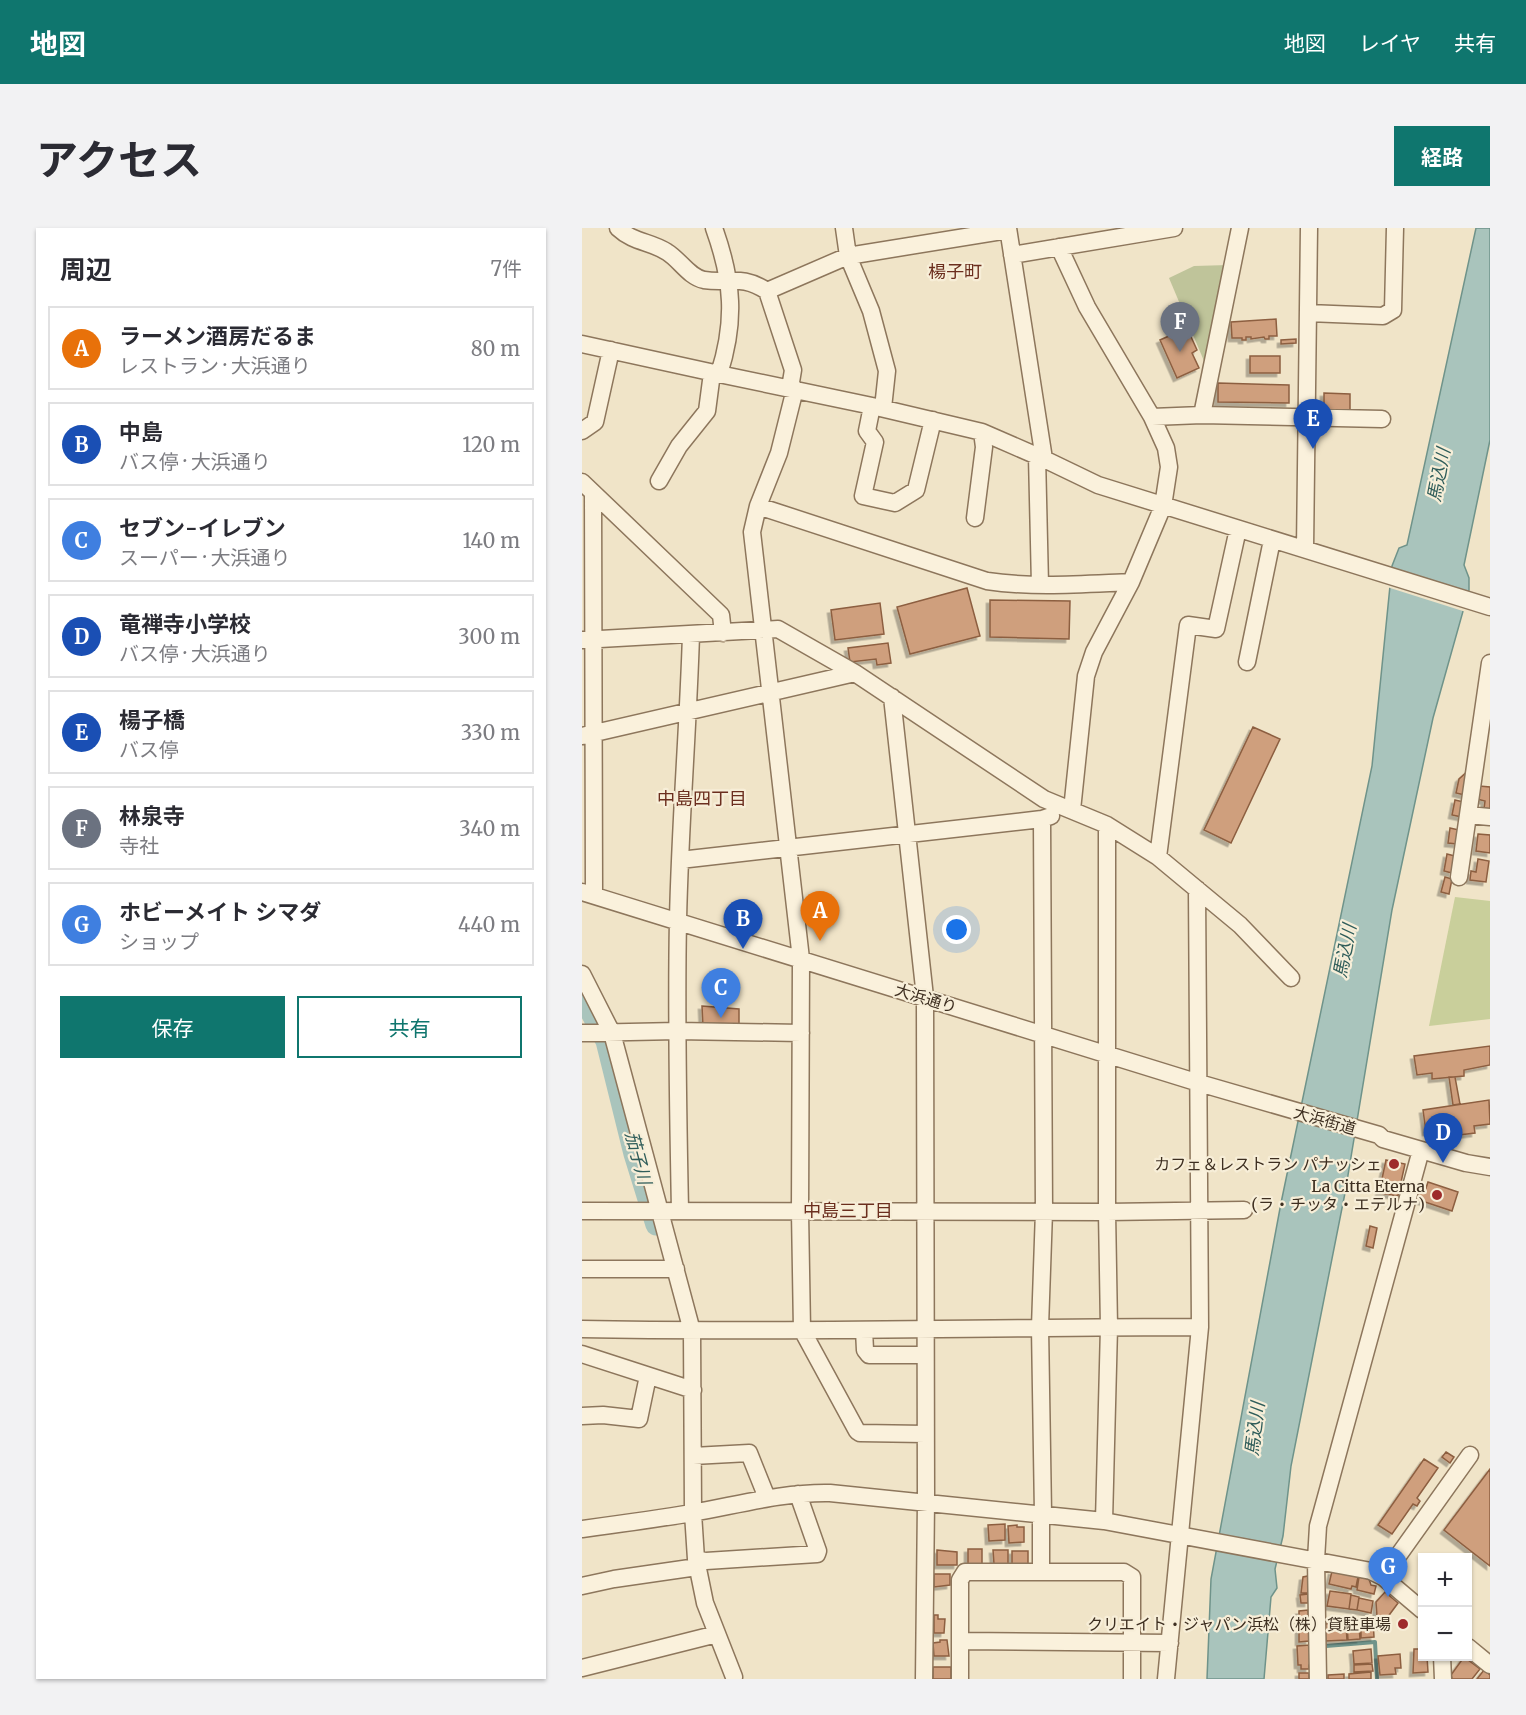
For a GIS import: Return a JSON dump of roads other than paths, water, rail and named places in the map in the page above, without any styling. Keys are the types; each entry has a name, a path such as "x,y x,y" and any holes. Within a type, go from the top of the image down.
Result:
{"street":[{"path":"618,228 625,235 637,241 656,246 669,253 695,276 704,280 728,280 756,284 767,291 793,370 793,389 778,453 758,506 752,532 801,959 802,1330 857,1431 860,1433 925,1434"},
{"path":"659,481 679,446 707,411 715,374 727,347 731,313 728,280 714,228"},
{"path":"844,228 848,256 871,312 887,371 878,407 867,431 875,442 863,496 895,503 916,490 933,420"},
{"path":"1012,255 1167,228"},
{"path":"1202,415 1240,228"},
{"path":"1305,549 1309,228"},
{"path":"1308,313 1383,316 1393,310 1395,228"},
{"path":"767,291 848,256 1008,229 1041,457 1040,585"},
{"path":"1059,247 1087,307 1152,417 1166,448 1169,467 1163,506 1131,582 1094,652 1086,676 1072,810"},
{"path":"582,344 878,407 981,432 1041,457 1098,485 1488,606"},
{"path":"582,431 595,422 611,350"},
{"path":"1152,417 1202,415 1382,419"},
{"path":"975,518 984,447 981,432"},
{"path":"588,488 721,615 723,633"},
{"path":"588,488 588,893"},
{"path":"758,506 987,581 1040,585 1131,582"},
{"path":"1158,857 1188,625 1216,629 1238,529"},
{"path":"1247,662 1272,540"},
{"path":"588,640 778,629 855,673 1044,799 1107,825 1158,857 1240,925 1291,978"},
{"path":"680,1210 678,921 691,635"},
{"path":"1459,877 1490,663"},
{"path":"588,735 855,673"},
{"path":"892,697 905,834 925,997 924,1679"},
{"path":"680,860 1042,819 1072,810"},
{"path":"1468,815 1490,817"},
{"path":"1041,1572 1040,1327 1044,1211 1042,819"},
{"path":"1104,1521 1109,1327 1107,825"},
{"path":"1166,1679 1184,1535 1200,1327 1197,889"},
{"name":"大浜通り","path":"588,893 1271,1104"},
{"path":"582,974 612,1033 692,1331 693,1456 690,1514 694,1565 713,1635 731,1678"},
{"path":"582,1033 677,1031 801,1034"},
{"name":"大浜街道","path":"1271,1104 1421,1150"},
{"path":"1318,1679 1308,1559 1421,1150 1466,1163 1490,1167"},
{"path":"582,1211 1199,1212 1244,1210"},
{"path":"582,1269 676,1269"},
{"path":"582,1329 692,1331 1200,1327"},
{"path":"864,1330 865,1350 869,1355 925,1355"},
{"path":"582,1354 693,1390"},
{"path":"582,1416 639,1419 648,1376"},
{"path":"693,1456 749,1453 767,1498"},
{"path":"1383,1577 1470,1455"},
{"path":"582,1529 690,1514 767,1498 830,1493 1104,1521 1308,1559 1371,1572 1383,1577 1418,1607"},
{"path":"582,1586 706,1561 817,1554 818,1551 798,1494"},
{"path":"960,1679 960,1580 965,1572 1124,1572 1128,1574 1132,1577 1132,1679"},
{"path":"582,1668 713,1635"},
{"path":"960,1641 1170,1642"},
{"path":"1472,1651 1490,1665"},
{"path":"1442,1661 1443,1679"}],"water":[{"name":"馬込川","path":"1476,228 1490,228 1490,440 1464,565 1469,578 1469,590 1433,718 1392,910 1345,1193 1291,1466 1283,1536 1275,1569 1277,1588 1271,1597 1264,1679 1207,1679 1211,1579 1281,1203 1372,766 1392,566 1399,548 1407,545"}],"waterway":[{"name":"茄子川","path":"582,996 606,1041 634,1154 656,1225"},
{"path":"1326,1646 1375,1642 1377,1679"}],"place":[{"name":"林泉寺","path":"1180,352"},
{"name":"楊子橋","path":"1313,449"},
{"name":"ラーメン酒房だるま","path":"820,941"},
{"name":"中島","path":"743,949"},
{"name":"セブン-イレブン","path":"721,1018"},
{"name":"竜禅寺小学校","path":"1443,1163"},
{"name":"カフェ＆レストラン パナッシェ","path":"1394,1164"},
{"name":"La Citta Eterna (ラ・チッタ・エテルナ)","path":"1437,1195"},
{"name":"ホビーメイト シマダ","path":"1388,1597"},
{"name":"クリエイト・ジャパン浜松（株）貸駐車場","path":"1403,1624"}],"district":[{"name":"楊子町","path":"955,272"},
{"name":"中島四丁目","path":"702,799"},
{"name":"中島三丁目","path":"848,1211"}]}
